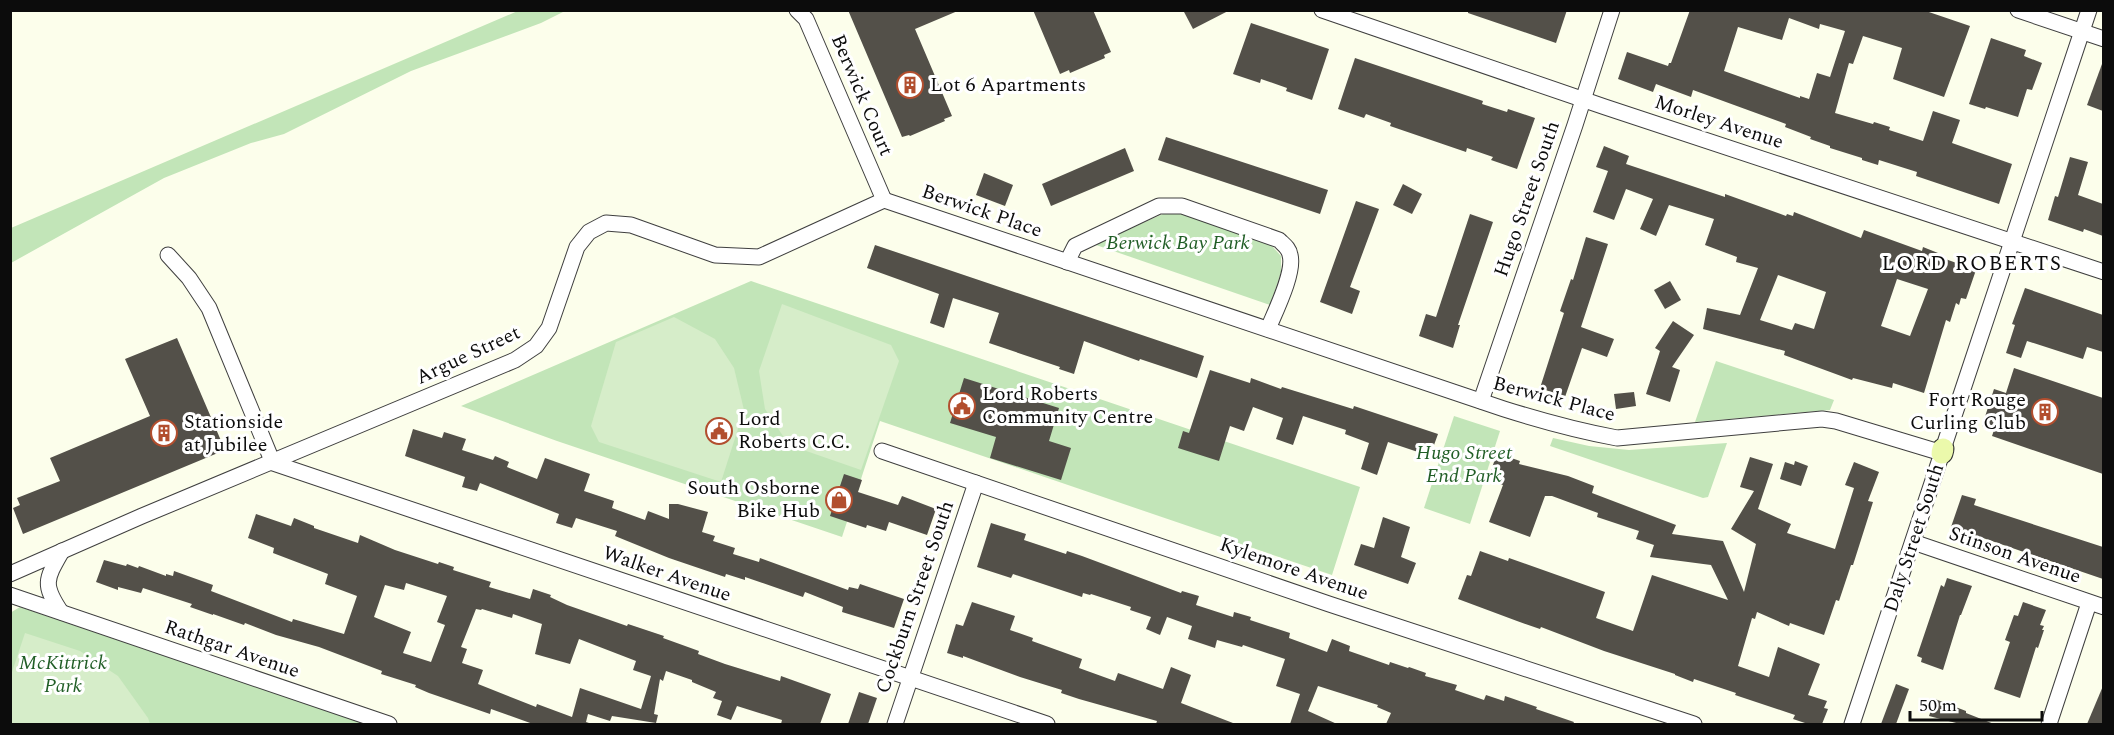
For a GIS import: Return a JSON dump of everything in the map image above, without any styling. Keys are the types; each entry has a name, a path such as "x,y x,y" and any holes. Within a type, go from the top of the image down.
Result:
{"street":[{"name":"Berwick Court","path":"796,10 806,19 884,200"},
{"name":"Morley Avenue","path":"1322,10 2103,272"},
{"name":"Hugo Street South","path":"1481,401 1612,10"},
{"path":"2018,10 2103,39"},
{"name":"Daly Street South","path":"1852,724 2089,10"},
{"name":"Berwick Place","path":"884,200 1544,422 1617,438 1822,419 1943,451"},
{"name":"Argue Street","path":"10,574 515,360 536,346 549,328 577,247 589,232 606,223 631,225 715,255 759,257 884,200"},
{"path":"1067,262 1075,246 1160,206 1182,206 1279,240 1287,248 1291,257 1291,268 1268,329"},
{"path":"168,255 189,278 209,308 273,463"},
{"name":"Kylemore Avenue","path":"882,451 1329,604 1694,724"},
{"name":"Walker Avenue","path":"273,463 1047,724"},
{"name":"Cockburn Street South","path":"895,724 976,483"},
{"name":"Stinson Avenue","path":"1913,543 2096,605"},
{"path":"61,612 50,595 48,582 62,551"},
{"name":"Rathgar Avenue","path":"10,595 389,724"},
{"path":"2049,724 2096,605"}],"green space":[{"path":"520,10 565,11 541,23 411,71 284,134 251,143 164,178 11,263 11,228"},
{"name":"Berwick Bay Park","path":"1163,214 1183,214 1272,246 1281,256 1281,272 1270,305 1096,245"},
{"name":"Lord Roberts C.C.","path":"751,281 1360,487 1332,575 880,421 842,537 557,441 461,406"},
{"path":"782,304 891,345 899,361 861,470 789,445 765,409 759,371"},
{"path":"674,317 715,339 734,368 744,410 721,482 599,442 591,426 616,342"},
{"path":"1716,361 1834,400 1830,410 1695,422"},
{"name":"Hugo Street End Park","path":"1454,416 1500,431 1470,524 1424,508"},
{"path":"1553,438 1589,446 1629,450 1727,443 1708,497 1703,498 1550,446"},
{"name":"McKittrick Park","path":"20,607 365,724 11,724 10,613"},
{"path":"25,633 80,651 118,676 150,724 11,724 11,675"}],"building":[{"name":"Lot 6 Apartments","path":"848,10 960,10 915,29 952,116 910,136 902,137"},
{"name":"Lot 6 Apartments","path":"1033,10 1093,10 1111,52 1104,55 1105,58 1070,73 1069,70 1060,74"},
{"path":"1183,10 1230,10 1193,29"},
{"path":"1468,10 1567,10 1556,43 1468,13"},
{"path":"1690,10 1923,10 1970,26 1944,97 1893,79 1902,48 1863,36 1853,64 1849,63 1835,113 1890,127 1889,130 1923,141 1933,111 1960,120 1952,143 2012,164 1999,204 1916,176 1917,172 1879,160 1878,165 1862,160 1862,158 1810,139 1811,137 1785,127 1786,124 1693,90 1691,97 1656,84 1653,92 1618,79 1627,52 1668,66","holes":["1789,18 1819,29 1820,24 1845,31 1830,77 1817,73 1809,99 1800,96 1800,98 1724,71 1738,27 1782,40"]},
{"path":"1251,23 1329,49 1312,100 1261,79 1260,83 1233,74"},
{"path":"1991,38 2026,50 2024,56 2042,63 2032,90 2027,89 2018,117 1969,104"},
{"path":"1355,58 1483,101 1482,104 1507,112 1508,109 1535,118 1517,169 1467,148 1466,152 1390,126 1391,123 1366,114 1364,118 1338,109"},
{"path":"2103,64 2103,111 2087,105"},
{"path":"1166,137 1328,190 1320,214 1158,160"},
{"path":"1604,146 1629,156 1626,164 1725,197 1725,194 1786,216 1787,214 1793,216 1794,212 1861,238 1864,230 1922,251 1923,247 1938,253 1937,256 1976,270 1966,299 1961,298 1959,305 1956,303 1950,322 1946,320 1924,393 1893,383 1892,388 1853,378 1852,380 1784,355 1785,351 1703,329 1707,308 1740,315 1758,268 1736,262 1737,257 1705,245 1714,219 1669,205 1656,236 1640,229 1653,199 1626,189 1614,220 1593,212 1608,171 1596,167","holes":["1778,275 1826,292 1814,329 1795,323 1792,330 1760,320","1897,279 1928,289 1910,336 1881,326"]},
{"path":"1125,148 1134,171 1051,206 1042,184"},
{"path":"2070,157 2088,162 2078,195 2103,204 2103,236 2048,220 2055,196 2058,197"},
{"path":"984,173 1013,185 1005,206 976,195"},
{"path":"1403,184 1422,194 1412,214 1393,205"},
{"path":"1356,201 1379,209 1350,287 1360,291 1352,314 1320,302"},
{"path":"1470,214 1493,222 1458,325 1460,325 1453,348 1419,336 1426,314 1436,317"},
{"path":"1586,237 1608,244 1581,327 1614,339 1607,357 1582,348 1565,397 1540,388 1564,313 1560,311 1571,279 1573,280"},
{"path":"875,245 1204,356 1197,378 1140,359 1139,361 1084,341 1074,374 989,343 999,313 953,298 944,328 930,323 939,294 867,268"},
{"path":"1670,281 1681,300 1665,309 1654,290"},
{"path":"2025,288 2103,315 2103,352 2087,347 2083,359 2027,341 2021,358 2006,353 2015,325 2012,324"},
{"path":"1673,321 1694,335 1672,367 1680,370 1670,402 1646,394 1660,351 1655,348"},
{"name":"Stationside at Jubilee","path":"177,338 225,450 23,534 13,508 20,505 17,498 60,481 50,458 150,416 125,359"},
{"name":"Fort Rouge Curling Club","path":"2014,368 2103,398 2103,474 1992,436 1994,430 1982,426 1994,389 2006,393"},
{"path":"1210,370 1250,383 1251,378 1281,389 1282,387 1353,409 1354,406 1438,434 1430,456 1388,442 1377,475 1361,469 1369,443 1345,434 1346,430 1303,416 1293,445 1276,439 1283,418 1253,407 1244,431 1230,426 1219,461 1178,448 1183,431 1189,433"},
{"path":"964,378 1059,408 1049,441 1071,448 1061,480 990,458 996,437 950,423"},
{"path":"1634,392 1636,406 1616,409 1614,394"},
{"path":"413,429 442,438 444,432 466,439 462,450 493,460 495,456 509,462 507,467 537,479 545,458 590,474 584,491 614,501 612,508 645,520 648,511 669,519 669,504 678,504 708,512 702,532 715,536 713,541 735,548 733,554 759,562 760,558 848,590 849,587 858,589 860,584 904,599 894,628 842,612 843,607 805,592 803,597 745,577 745,580 726,574 725,577 669,558 615,536 617,531 576,518 572,528 556,523 559,514 480,483 477,491 462,487 465,477 405,456"},
{"path":"1497,453 1520,461 1519,464 1568,476 1594,486 1592,493 1676,525 1672,534 1723,541 1744,592 1756,544 1731,529 1754,491 1740,487 1750,457 1773,464 1758,509 1791,524 1787,533 1835,549 1854,488 1845,485 1854,462 1879,472 1868,501 1873,502 1853,565 1851,565 1839,601 1836,600 1824,635 1790,623 1789,626 1757,612 1755,619 1752,618 1738,666 1769,677 1778,647 1820,664 1808,695 1827,701 1824,708 1828,709 1822,724 1808,724 1793,719 1795,715 1735,695 1736,693 1694,679 1693,682 1458,599 1467,575 1471,576 1480,551 1508,561 1509,558 1605,592 1596,618 1633,631 1652,575 1728,600 1711,565 1650,557 1654,545 1636,539 1639,531 1597,517 1598,513 1552,496 1545,496 1530,537 1489,522 1503,485 1488,480"},
{"path":"1795,461 1808,466 1801,486 1780,479 1785,462 1794,465"},
{"path":"844,474 862,480 858,492 898,505 902,496 936,509 927,535 889,522 886,531 867,525 866,528 830,516"},
{"path":"1962,495 1976,499 1974,505 2103,547 2103,579 1951,527"},
{"path":"256,514 291,526 294,518 314,528 358,543 360,535 395,550 454,567 453,570 491,582 489,587 530,599 533,589 551,595 550,597 567,605 664,636 663,638 699,651 698,654 725,664 780,681 781,676 831,694 820,724 781,724 782,720 737,706 731,720 717,715 722,701 713,698 716,692 666,671 663,681 660,679 654,714 658,715 656,723 612,716 610,721 588,714 586,722 588,724 533,724 491,709 490,714 429,693 415,687 416,685 381,674 382,671 319,647 213,615 190,607 192,604 143,588 141,593 118,587 118,590 96,582 104,560 126,566 127,564 138,568 139,566 166,576 166,574 173,576 174,571 213,585 211,591 292,622 293,619 344,634 357,596 325,584 328,574 273,553 274,548 248,538","holes":["406,583 447,596 437,622 445,625 431,662 403,653 411,632 374,617 385,585 404,590","476,609 512,618 513,614 542,624 535,654 570,664 579,639 636,661 633,670 651,676 641,709 580,688 572,717 537,704 536,707 478,684 483,670 462,663 467,649 461,647"]},
{"path":"1383,517 1410,527 1401,557 1416,563 1408,584 1354,565 1361,544 1374,548"},
{"path":"991,523 1026,534 1024,540 1066,554 1067,551 1082,556 1181,593 1182,591 1199,596 1196,605 1233,617 1234,612 1251,617 1250,620 1290,633 1289,638 1327,652 1332,639 1350,646 1349,651 1389,665 1390,662 1426,673 1425,676 1457,685 1455,690 1484,700 1486,695 1504,701 1505,696 1574,722 1573,724 1386,724 1391,713 1377,707 1378,705 1318,686 1308,711 1337,724 1290,724 1300,694 1276,686 1285,659 1243,645 1242,647 1217,640 1215,648 1188,639 1192,626 1167,617 1160,635 1146,629 1151,617 1130,610 1131,607 1091,594 1083,593 1082,597 1013,574 1011,578 977,567"},
{"path":"1947,578 1972,586 1960,615 1943,670 1921,662 1922,658 1917,656 1941,585 1944,587"},
{"path":"972,602 1015,616 1010,630 1033,638 1032,641 1082,659 1079,668 1115,681 1118,673 1163,689 1171,667 1191,675 1181,703 1233,724 1156,724 1157,721 1079,699 1061,693 1062,690 963,656 963,658 947,653 956,624 963,626"},
{"path":"2023,602 2046,610 2040,625 2044,626 2042,630 2044,630 2038,648 2036,647 2020,698 1994,689 2010,642 2005,640 2014,615 2018,616"},
{"path":"1896,684 1909,689 1896,724 1881,724"},
{"path":"2103,686 2103,724 2087,724"},
{"path":"859,692 877,698 868,724 848,724"},
{"path":"1935,699 1994,724 1960,724 1929,716"}],"place":[{"name":"Lot 6 Apartments","path":"910,85"},
{"name":"Lord Roberts Community Centre","path":"962,406"},
{"name":"Fort Rouge Curling Club","path":"2045,412"},
{"name":"Lord Roberts C.C.","path":"719,431"},
{"name":"Stationside at Jubilee","path":"164,433"},
{"name":"South Osborne Bike Hub","path":"839,500"}],"district":[{"name":"LORD ROBERTS","path":"1972,264"}]}
